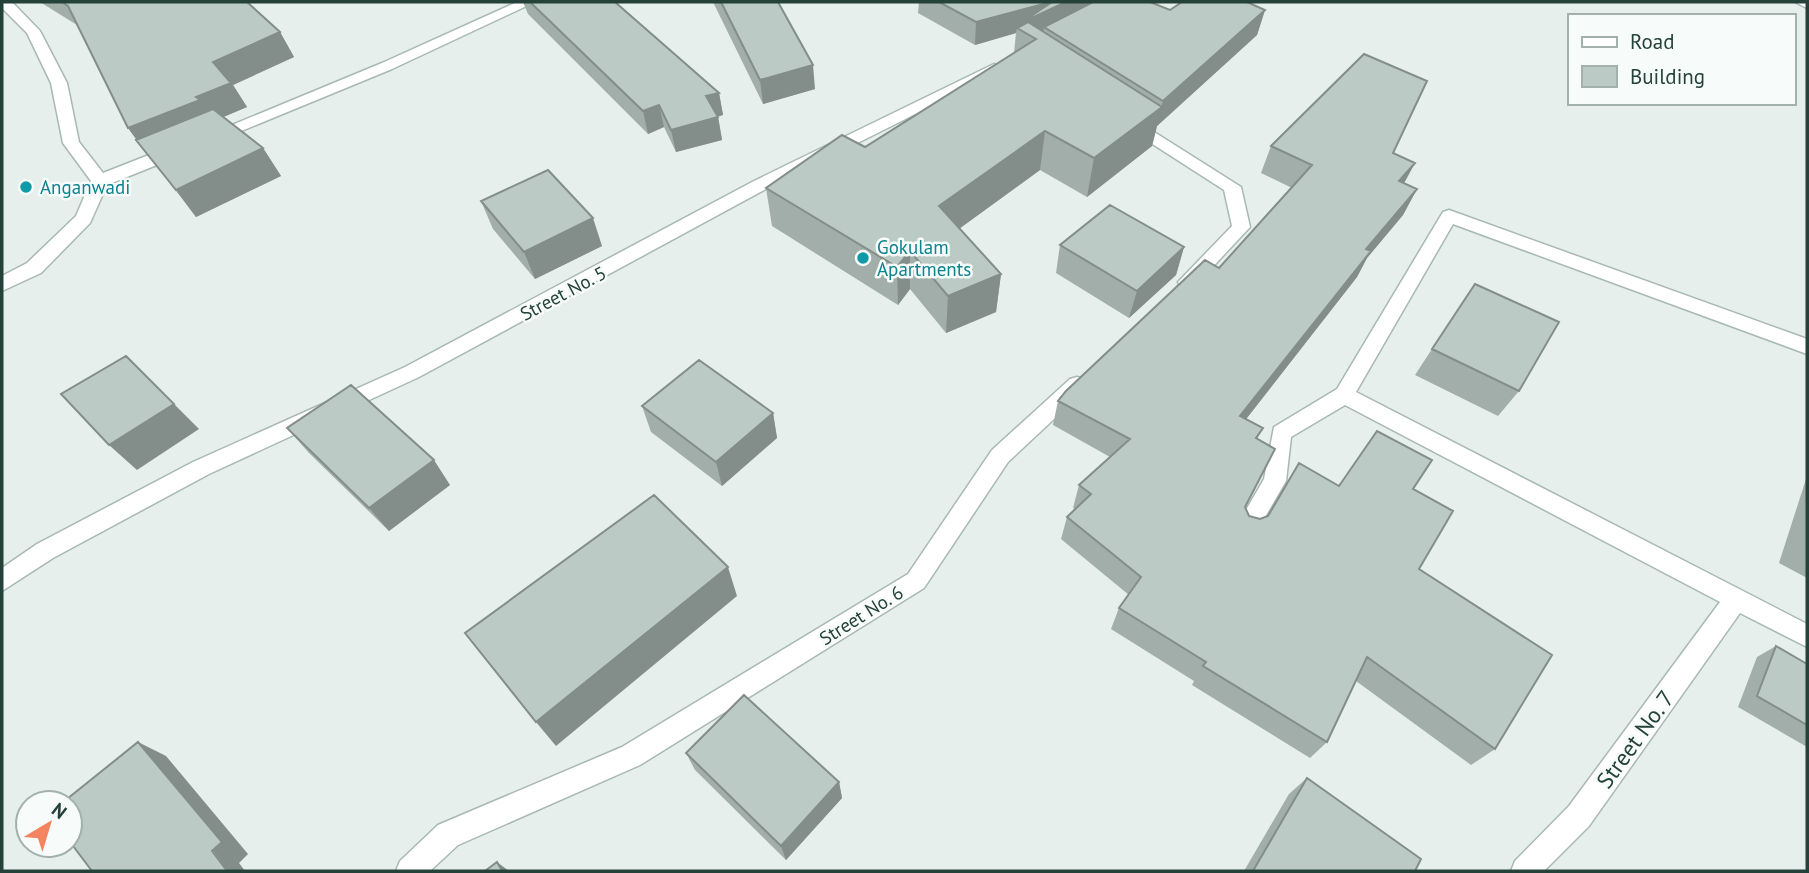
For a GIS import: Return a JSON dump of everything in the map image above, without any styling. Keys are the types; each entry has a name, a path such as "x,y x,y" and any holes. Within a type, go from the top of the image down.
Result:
{"street":[{"path":"4,2 33,31 59,83 71,144 100,181"},
{"path":"2,284 34,268 84,219 100,181 387,66 528,2"},
{"path":"1802,2 1807,4"},
{"name":"Street No. 5","path":"2,582 45,551 201,468 412,372 760,186 1015,58"},
{"path":"1118,115 1233,187 1241,227 1224,247 1173,295"},
{"path":"1245,529 1275,481 1281,433 1344,396 1449,216 1807,347"},
{"name":"Street No. 6","path":"410,871 448,835 631,756 691,722 916,581 1000,456 1092,371"},
{"path":"1344,396 1807,636"},
{"name":"Street No. 7","path":"1525,871 1579,816 1735,599"}],"building":[{"path":"62,2 247,2 280,32 213,62 231,83 196,97 200,100 128,128 68,6"},
{"path":"530,2 615,2 719,93 706,96 718,117 671,130 659,105 643,111"},
{"path":"721,2 778,2 813,65 760,80"},
{"path":"939,2 1051,2 976,22"},
{"path":"1052,2 1066,2 1021,23"},
{"path":"1093,2 1150,2 1170,10 1182,2 1247,2 1265,10 1163,101 1044,27"},
{"path":"1028,22 1162,107 1094,158 1045,131 939,206 1001,274 948,296 910,251 897,267 766,188 842,135 865,147 1036,39 1017,28"},
{"path":"1364,54 1427,81 1393,153 1415,163 1399,181 1417,189 1366,249 1371,251 1240,416 1263,428 1256,438 1275,449 1245,507 1249,516 1260,519 1268,516 1299,463 1339,486 1377,431 1432,460 1413,489 1453,511 1419,569 1552,655 1495,749 1367,657 1327,742 1203,666 1206,662 1119,608 1141,577 1067,517 1091,494 1079,485 1130,439 1058,401 1205,260 1219,268 1312,165 1271,146"},
{"path":"213,109 263,148 176,190 136,140"},
{"path":"548,170 593,218 524,252 481,201"},
{"path":"1110,205 1184,247 1137,291 1060,245"},
{"path":"1475,284 1559,322 1519,391 1432,349"},
{"path":"126,356 174,404 109,445 61,394"},
{"path":"699,360 773,413 716,462 642,406"},
{"path":"351,385 434,460 369,508 287,428"},
{"path":"654,495 728,567 536,722 465,633"},
{"path":"1776,646 1807,664 1807,725 1757,696"},
{"path":"744,695 839,782 781,846 686,753"},
{"path":"138,742 222,842 212,851 227,871 92,871 83,859 84,789 79,789"},
{"path":"1307,778 1421,859 1415,871 1253,871"},
{"path":"497,862 502,871 485,871"}],"place":[{"name":"Anganwadi","path":"26,187"},
{"name":"Gokulam Apartments","path":"863,258"}]}
